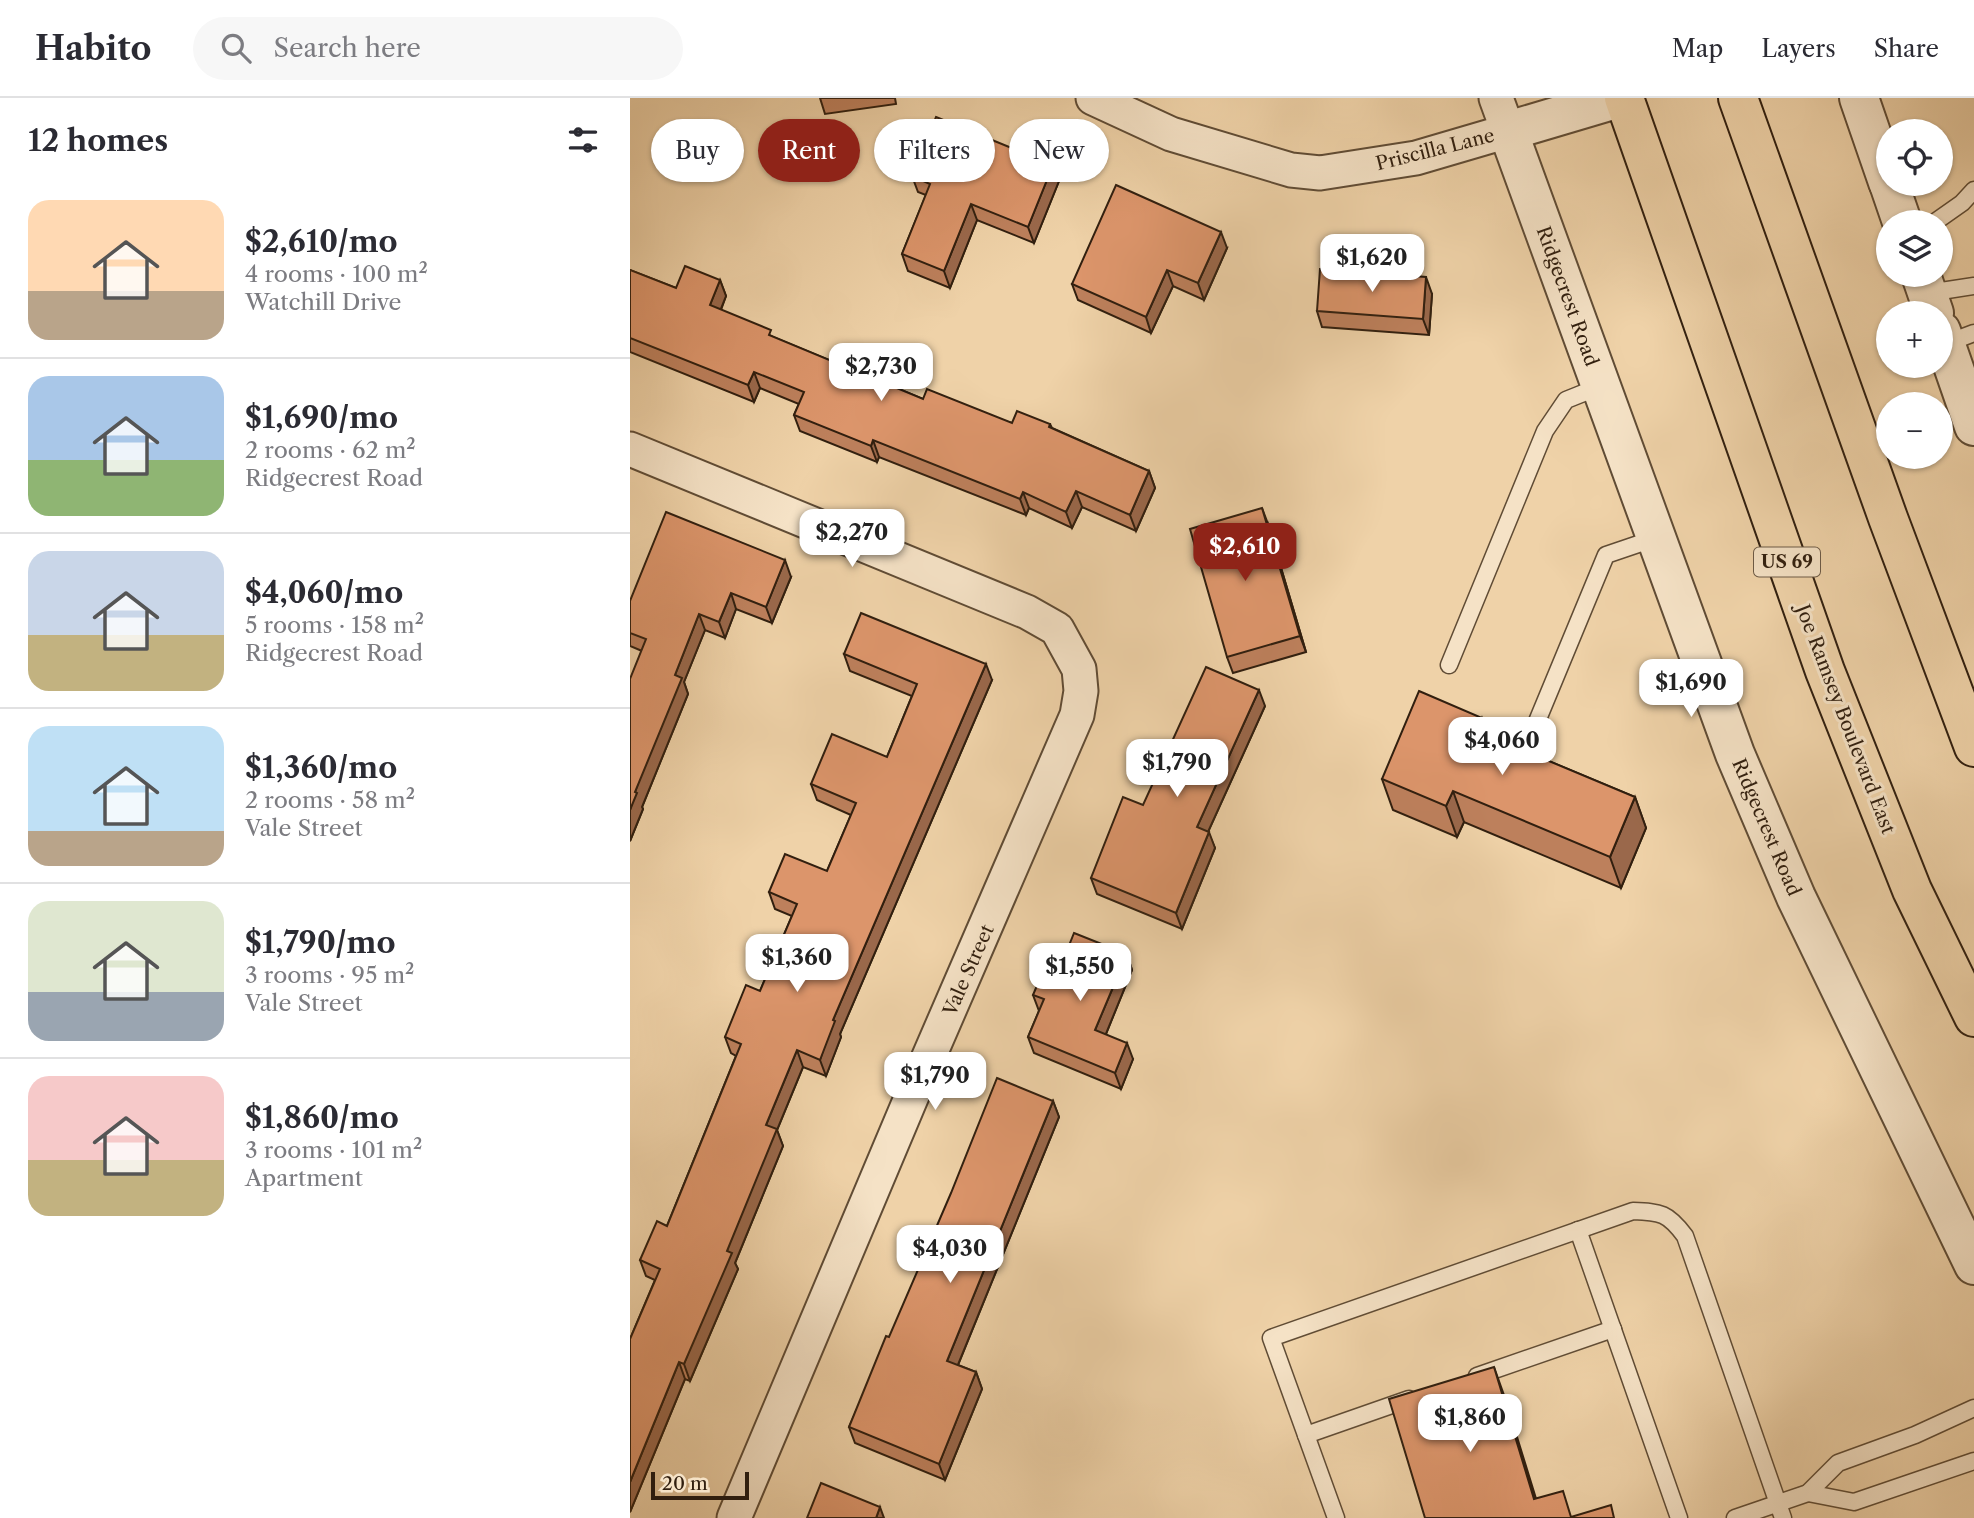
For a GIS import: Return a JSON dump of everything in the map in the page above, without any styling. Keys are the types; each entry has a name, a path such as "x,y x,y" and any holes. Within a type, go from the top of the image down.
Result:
{"highway":[{"name":"Joe Ramsey Boulevard East","path":"1624,98 1825,671 1912,890 1974,1017"},
{"path":"1738,98 1883,505 1974,747"}],"street":[{"name":"Priscilla Lane","path":"1093,98 1171,134 1291,170 1320,173 1416,158 1502,114 1619,98"},
{"path":"1863,99 1876,141"},
{"name":"Ridgecrest Road","path":"1502,114 1735,754 1796,897 1974,1265"},
{"path":"1953,357 1974,426"},
{"name":"Vale Street","path":"630,449 1027,612 1057,629 1079,669 1082,691 1077,715 1053,777 906,1111 734,1518"}],"lane":[{"path":"1952,210 1974,190"},
{"path":"1953,304 1974,286"},
{"path":"1449,666 1545,431 1566,400 1601,386"},
{"path":"1531,736 1606,555 1656,538"},
{"path":"1336,1518 1271,1338 1633,1211 1655,1211 1672,1218 1685,1236 1781,1511"},
{"path":"1578,1230 1679,1518"},
{"path":"1459,1382 1613,1329"},
{"path":"1306,1435 1421,1395"},
{"path":"1735,1518 1781,1511 1808,1493 1838,1463 1915,1435 1974,1408"},
{"path":"1808,1493 1854,1502 1974,1461"}],"building":[{"path":"995,141 1009,147 1009,182 1046,182 1028,227 971,204 944,271 902,254 930,184 926,182 995,182"},
{"path":"1116,185 1221,232 1198,283 1167,270 1146,317 1072,284"},
{"path":"685,266 720,280 710,305 771,330 769,335 923,399 927,389 1012,423 1017,411 1149,471 1130,515 1076,491 1066,512 1023,492 1020,499 873,440 871,446 794,415 804,392 754,372 748,385 630,338 630,270 676,288"},
{"path":"1320,269 1426,277 1423,319 1317,311"},
{"path":"1262,508 1300,636 1227,657 1190,529"},
{"path":"666,512 785,560 766,607 731,593 719,622 699,614 675,675 682,678 630,810 630,679 646,639 630,633 630,601"},
{"path":"861,613 986,664 833,1020 835,1021 820,1060 797,1050 766,1125 777,1129 727,1251 732,1253 684,1364 679,1362 630,1482 630,1339 660,1269 640,1260 657,1221 667,1226 741,1044 725,1037 746,985 760,991 797,904 769,892 785,854 827,871 856,803 811,784 832,734 887,757 917,684 844,654"},
{"path":"1206,667 1259,690 1197,827 1209,832 1176,913 1091,878 1123,797 1143,805"},
{"path":"1419,691 1482,718 1477,731 1635,797 1610,857 1453,791 1446,806 1382,779"},
{"path":"1074,933 1127,954 1095,1030 1127,1043 1115,1073 1028,1037 1044,999 1033,995 1047,962 1060,968"},
{"path":"997,1078 1053,1101 947,1361 976,1372 939,1464 849,1427 886,1336 889,1337 951,1193"},
{"path":"1494,1367 1534,1499 1563,1491 1571,1517 1611,1505 1614,1518 1425,1518 1389,1399"},
{"path":"821,1483 880,1507 876,1518 807,1518"}]}
